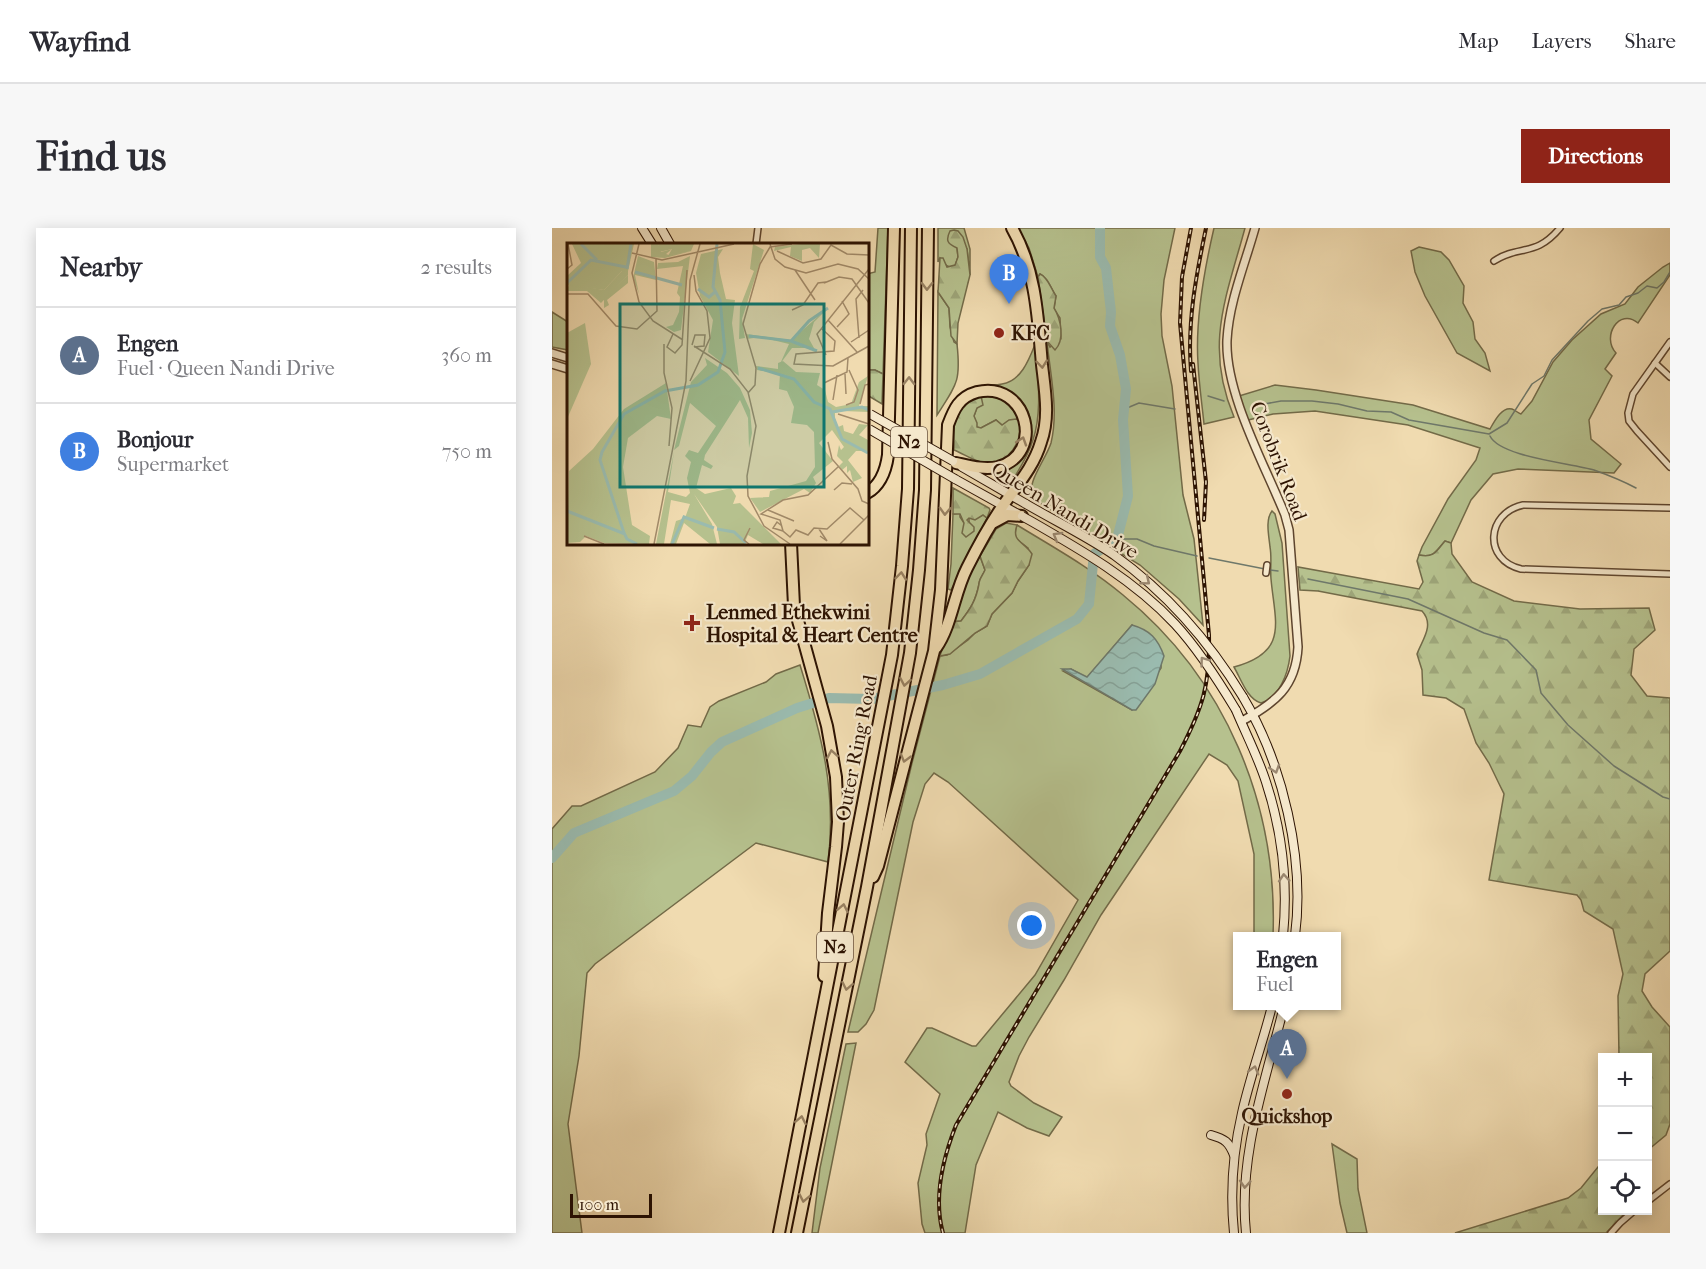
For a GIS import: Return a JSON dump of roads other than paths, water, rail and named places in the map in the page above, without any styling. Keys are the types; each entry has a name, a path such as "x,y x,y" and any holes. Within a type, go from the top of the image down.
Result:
{"highway":[{"path":"868,493 884,474 888,455 894,228"},
{"name":"Outer Ring Road","path":"779,1233 892,655 908,489 911,228"},
{"name":"Outer Ring Road","path":"797,1233 867,887 910,653 925,490 928,228"},
{"path":"933,655 944,633 967,568 993,522 1027,473 1035,457 1041,443 1046,417 1033,286 1029,268 1012,228"},
{"path":"867,887 878,866 933,655 941,590 948,434 951,415 961,400 976,392 994,391 1015,402 1024,416 1026,428 1024,444 1013,458 1004,464 988,468 955,462"},
{"path":"993,522 1007,515 1022,516"},
{"path":"791,544 794,606 827,726 836,777 838,822 820,1021"}],"main road":[{"path":"642,228 650,243"},
{"path":"661,228 669,243"},
{"name":"Queen Nandi Drive","path":"869,413 1112,554 1152,586 1195,629 1254,715 1281,786 1290,826 1296,875 1295,932"},
{"name":"Queen Nandi Drive","path":"868,428 1097,560 1126,580 1175,624 1202,657 1236,710 1267,783 1280,839 1285,894 1283,932"},
{"path":"1234,1233 1232,1215 1235,1156 1242,1113 1271,1010"},
{"path":"1246,1233 1244,1197 1250,1147 1255,1117 1283,1010"},
{"path":"1212,1135 1224,1138 1235,1156"}],"street":[{"path":"756,243 758,228"},
{"name":"Corobrik Road","path":"1242,721 1270,706 1286,687 1293,675 1298,646 1289,530 1282,507 1234,392 1228,357 1230,319 1255,228"},
{"path":"1494,261 1502,256 1539,247 1560,228"},
{"path":"1670,342 1633,394 1628,407 1628,415 1637,432 1670,467"},
{"path":"552,353 567,358"},
{"path":"1654,363 1670,377"},
{"path":"552,364 567,369"},
{"path":"1670,508 1523,505 1512,508 1501,516 1496,526 1494,540 1500,556 1508,564 1521,569 1670,574"},
{"path":"1266,573 1267,566"},
{"path":"1652,1197 1670,1184"},
{"path":"1611,1233 1629,1215"}],"water":[{"path":"1132,625 1152,636 1164,656 1155,684 1136,710 1132,710 1062,669 1071,669 1087,677"}],"waterway":[{"path":"552,858 574,833 674,791 692,776 722,742 797,708 829,698 872,699 943,685 980,674 1077,619 1089,604 1094,554 1117,539 1128,496 1123,420 1126,389 1120,355 1110,326 1111,312 1106,268 1100,257 1100,228"},
{"path":"1259,405 1281,401 1338,404 1367,411 1391,412 1409,420 1489,434 1507,423 1532,384 1544,376 1552,360 1588,321 1602,309 1619,305 1626,297 1638,293 1647,286 1657,288 1670,272"},
{"path":"1208,396 1224,401"},
{"path":"1123,418 1127,408 1139,403 1175,409"},
{"path":"1490,436 1496,443 1521,454 1594,470 1636,488"},
{"path":"1117,539 1137,539 1154,546 1197,556"},
{"path":"1209,558 1265,569"},
{"path":"1270,570 1278,571"},
{"path":"1308,579 1408,599 1484,633 1507,640 1536,670 1541,693 1568,725 1614,766 1663,797 1670,799"}],"railway":[{"path":"943,1233 939,1192 947,1151 956,1125 1180,751 1204,695 1209,635 1180,323 1182,277 1191,228"},
{"path":"1191,371 1191,317 1206,228"},
{"path":"1193,364 1206,482 1204,520"}],"place":[{"name":"Bonjour","path":"1009,304"},
{"name":"KFC","path":"999,333"},
{"name":"Lenmed Ethekwini Hospital & Heart Centre","path":"692,623"},
{"name":"Engen","path":"1287,1079"},
{"name":"Quickshop","path":"1287,1094"}]}
